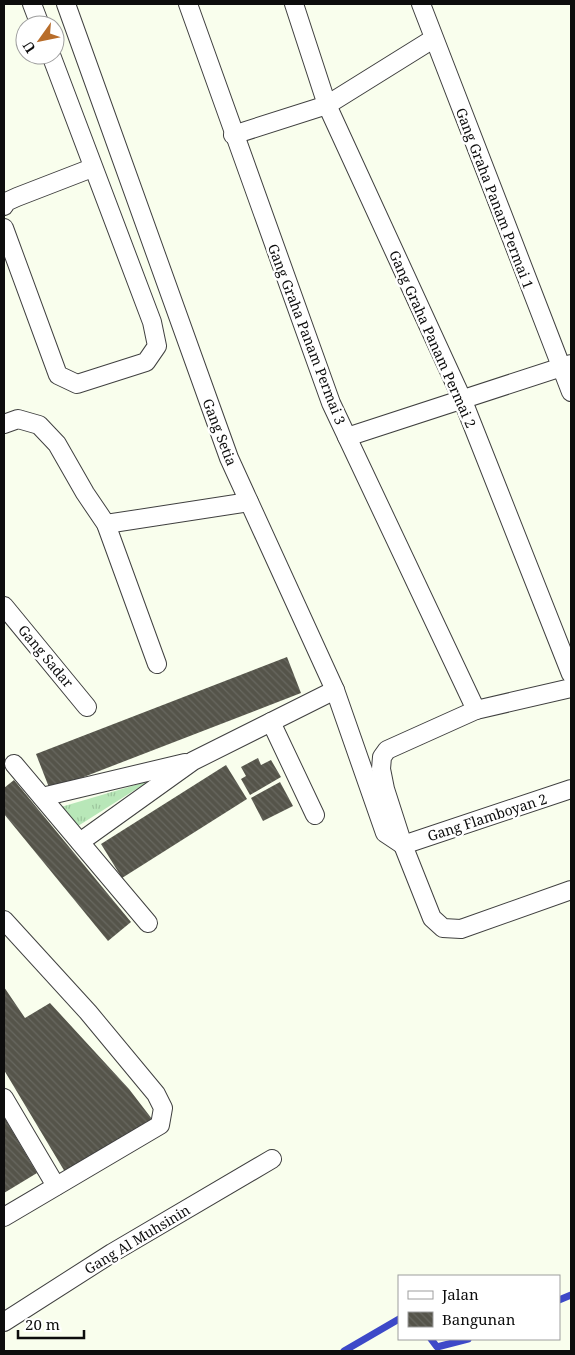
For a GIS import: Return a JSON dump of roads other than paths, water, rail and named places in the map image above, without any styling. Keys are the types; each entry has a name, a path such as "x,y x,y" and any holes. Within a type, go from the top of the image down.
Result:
{"street":[{"name":"Gang Setia","path":"66,4 229,458 335,690 385,833 403,845"},
{"name":"Gang Graha Panam Permai 3","path":"188,4 233,135 331,404 476,710"},
{"name":"Gang Graha Panam Permai 2","path":"294,4 327,105 463,401 571,674"},
{"name":"Gang Graha Panam Permai 1","path":"421,4 433,39 566,366 571,392"},
{"path":"233,135 327,105 433,39"},
{"path":"4,228 58,375 77,384 146,362 157,346 152,322 92,168 55,65"},
{"path":"4,206 6,202 16,196 92,168"},
{"path":"347,437 463,401 566,366"},
{"path":"4,424 18,419 39,425 57,444 85,493 106,524 157,664"},
{"path":"106,524 249,502"},
{"name":"Gang Sadar","path":"4,606 87,707"},
{"path":"571,688 476,710 387,750 382,757 381,769 385,789 403,845 432,918 443,928 461,929 571,890"},
{"path":"80,842 193,761 335,690"},
{"path":"271,722 315,815"},
{"path":"42,797 193,761"},
{"path":"14,764 148,923"},
{"name":"Gang Flamboyan 2","path":"403,845 571,789"},
{"path":"4,920 94,1020 156,1094 163,1108 160,1125 4,1217"},
{"path":"4,1098 56,1186"},
{"name":"Gang Al Muhsinin","path":"4,1322 112,1253 272,1159"}],"waterway":[{"path":"560,1300 571,1295"},
{"path":"344,1351 398,1320"},
{"path":"432,1340 437,1347 464,1340"}]}
